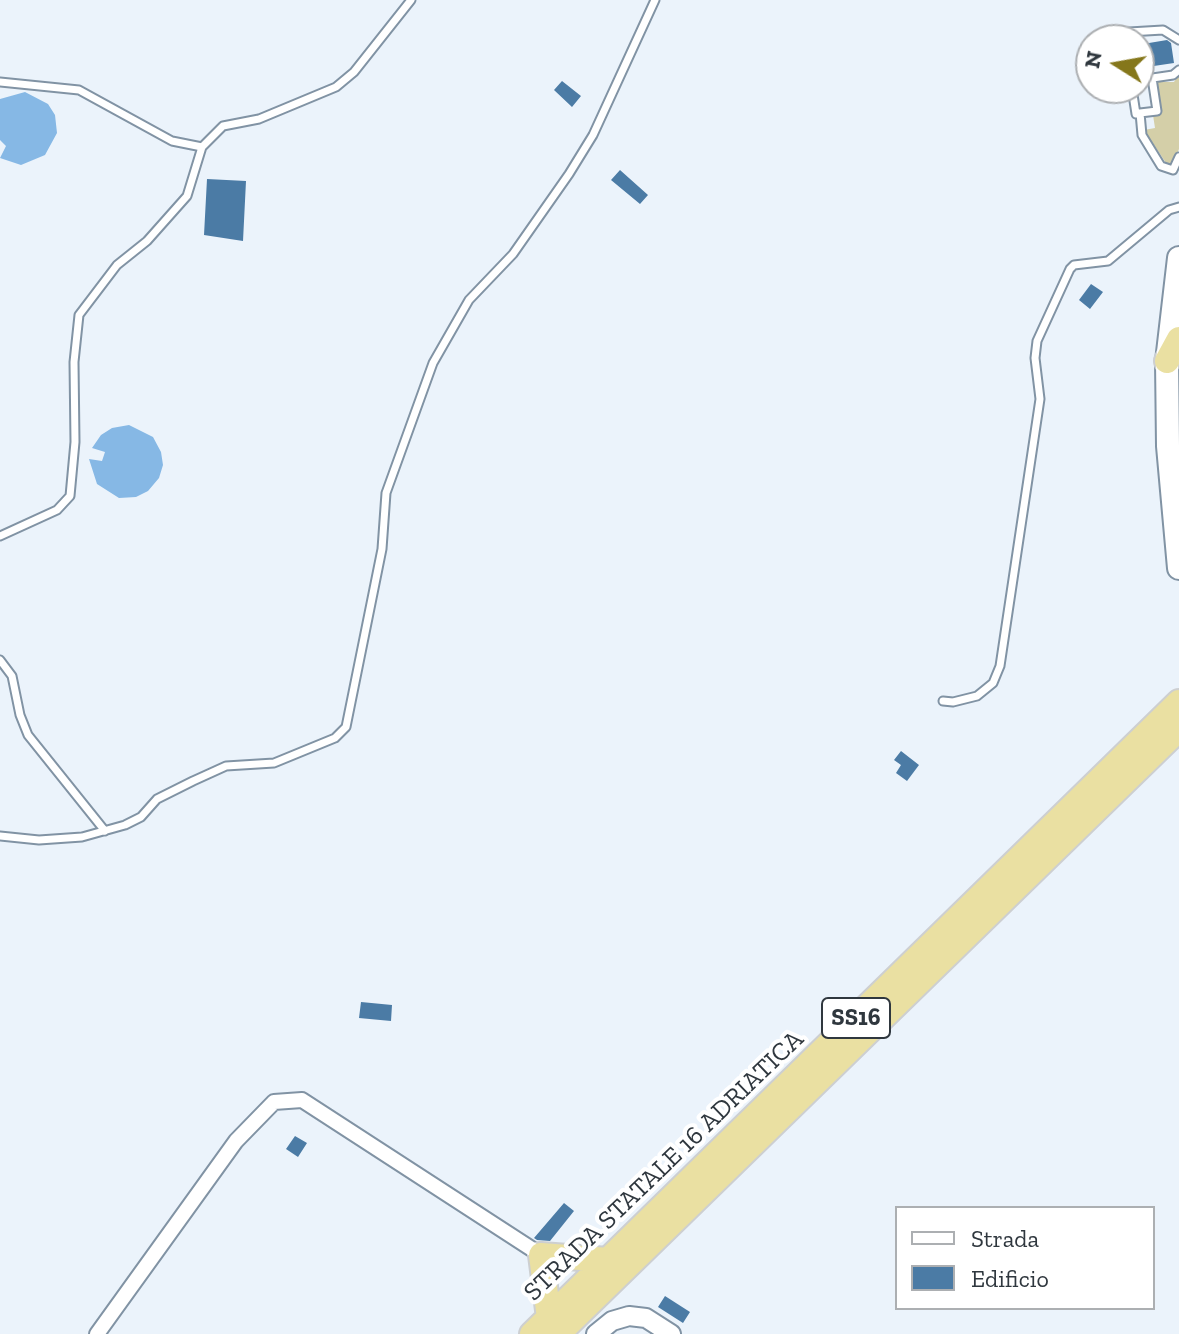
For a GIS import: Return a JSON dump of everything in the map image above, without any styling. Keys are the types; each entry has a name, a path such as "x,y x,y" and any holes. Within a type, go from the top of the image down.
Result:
{"highway":[{"path":"1167,361 1179,339"},
{"name":"STRADA STATALE 16 ADRIATICA","path":"547,1329 608,1260 1179,702"},
{"name":"STRADA STATALE 16 ADRIATICA","path":"547,1329 1179,729"},
{"path":"547,1329 541,1255 608,1260"}],"main road":[{"path":"1179,258 1167,361 1168,446 1179,568"}],"street":[{"path":"97,1334 236,1141 274,1102 302,1100 541,1255"},
{"path":"596,1334 612,1321 629,1316 646,1318 671,1334"}],"lane":[{"path":"0,536 57,510 70,496 75,442 74,362 79,315 117,265 147,241 187,196 202,147 223,126 259,119 336,87 354,72 411,0"},
{"path":"0,836 39,840 82,837 105,831 141,817 157,799 226,766 274,763 335,738 346,727 382,549 388,482 433,363 469,300 513,254 593,135 655,0"},
{"path":"1155,30 1163,30 1179,40"},
{"path":"1155,77 1179,70"},
{"path":"0,82 79,90 172,141 202,147"},
{"path":"1134,104 1136,114 1157,111 1155,98"},
{"path":"1140,113 1142,135 1163,169 1175,168 1179,157"},
{"path":"943,701 953,702 977,696 993,683 1000,666 1040,399 1035,358 1037,341 1070,269 1074,265 1108,261 1169,210 1179,207"},
{"path":"0,660 12,676 20,715 28,735 105,831"}],"shaded area":[{"path":"1179,74 1179,149 1174,162 1168,166 1144,130 1155,128 1153,115 1160,113 1155,82 1174,82"}],"water":[{"path":"25,92 48,104 55,115 57,133 45,155 21,165 0,158 6,146 0,140 0,99"},
{"path":"129,425 153,437 161,452 163,465 159,478 148,491 136,497 119,498 97,484 89,459 102,461 105,452 92,448 101,435 112,428"}],"building":[{"path":"1167,40 1171,43 1174,63 1155,66 1155,42"},
{"path":"562,81 581,96 572,107 554,90"},
{"path":"620,170 648,195 640,204 611,180"},
{"path":"207,179 246,181 243,241 204,235"},
{"path":"1091,284 1103,292 1090,309 1079,300"},
{"path":"901,751 919,765 907,781 896,773 901,765 894,760"},
{"path":"361,1002 392,1005 391,1021 359,1018"},
{"path":"295,1136 307,1143 298,1157 286,1149"},
{"path":"564,1203 574,1211 550,1241 534,1238"},
{"path":"665,1296 690,1312 683,1323 658,1307"}]}
